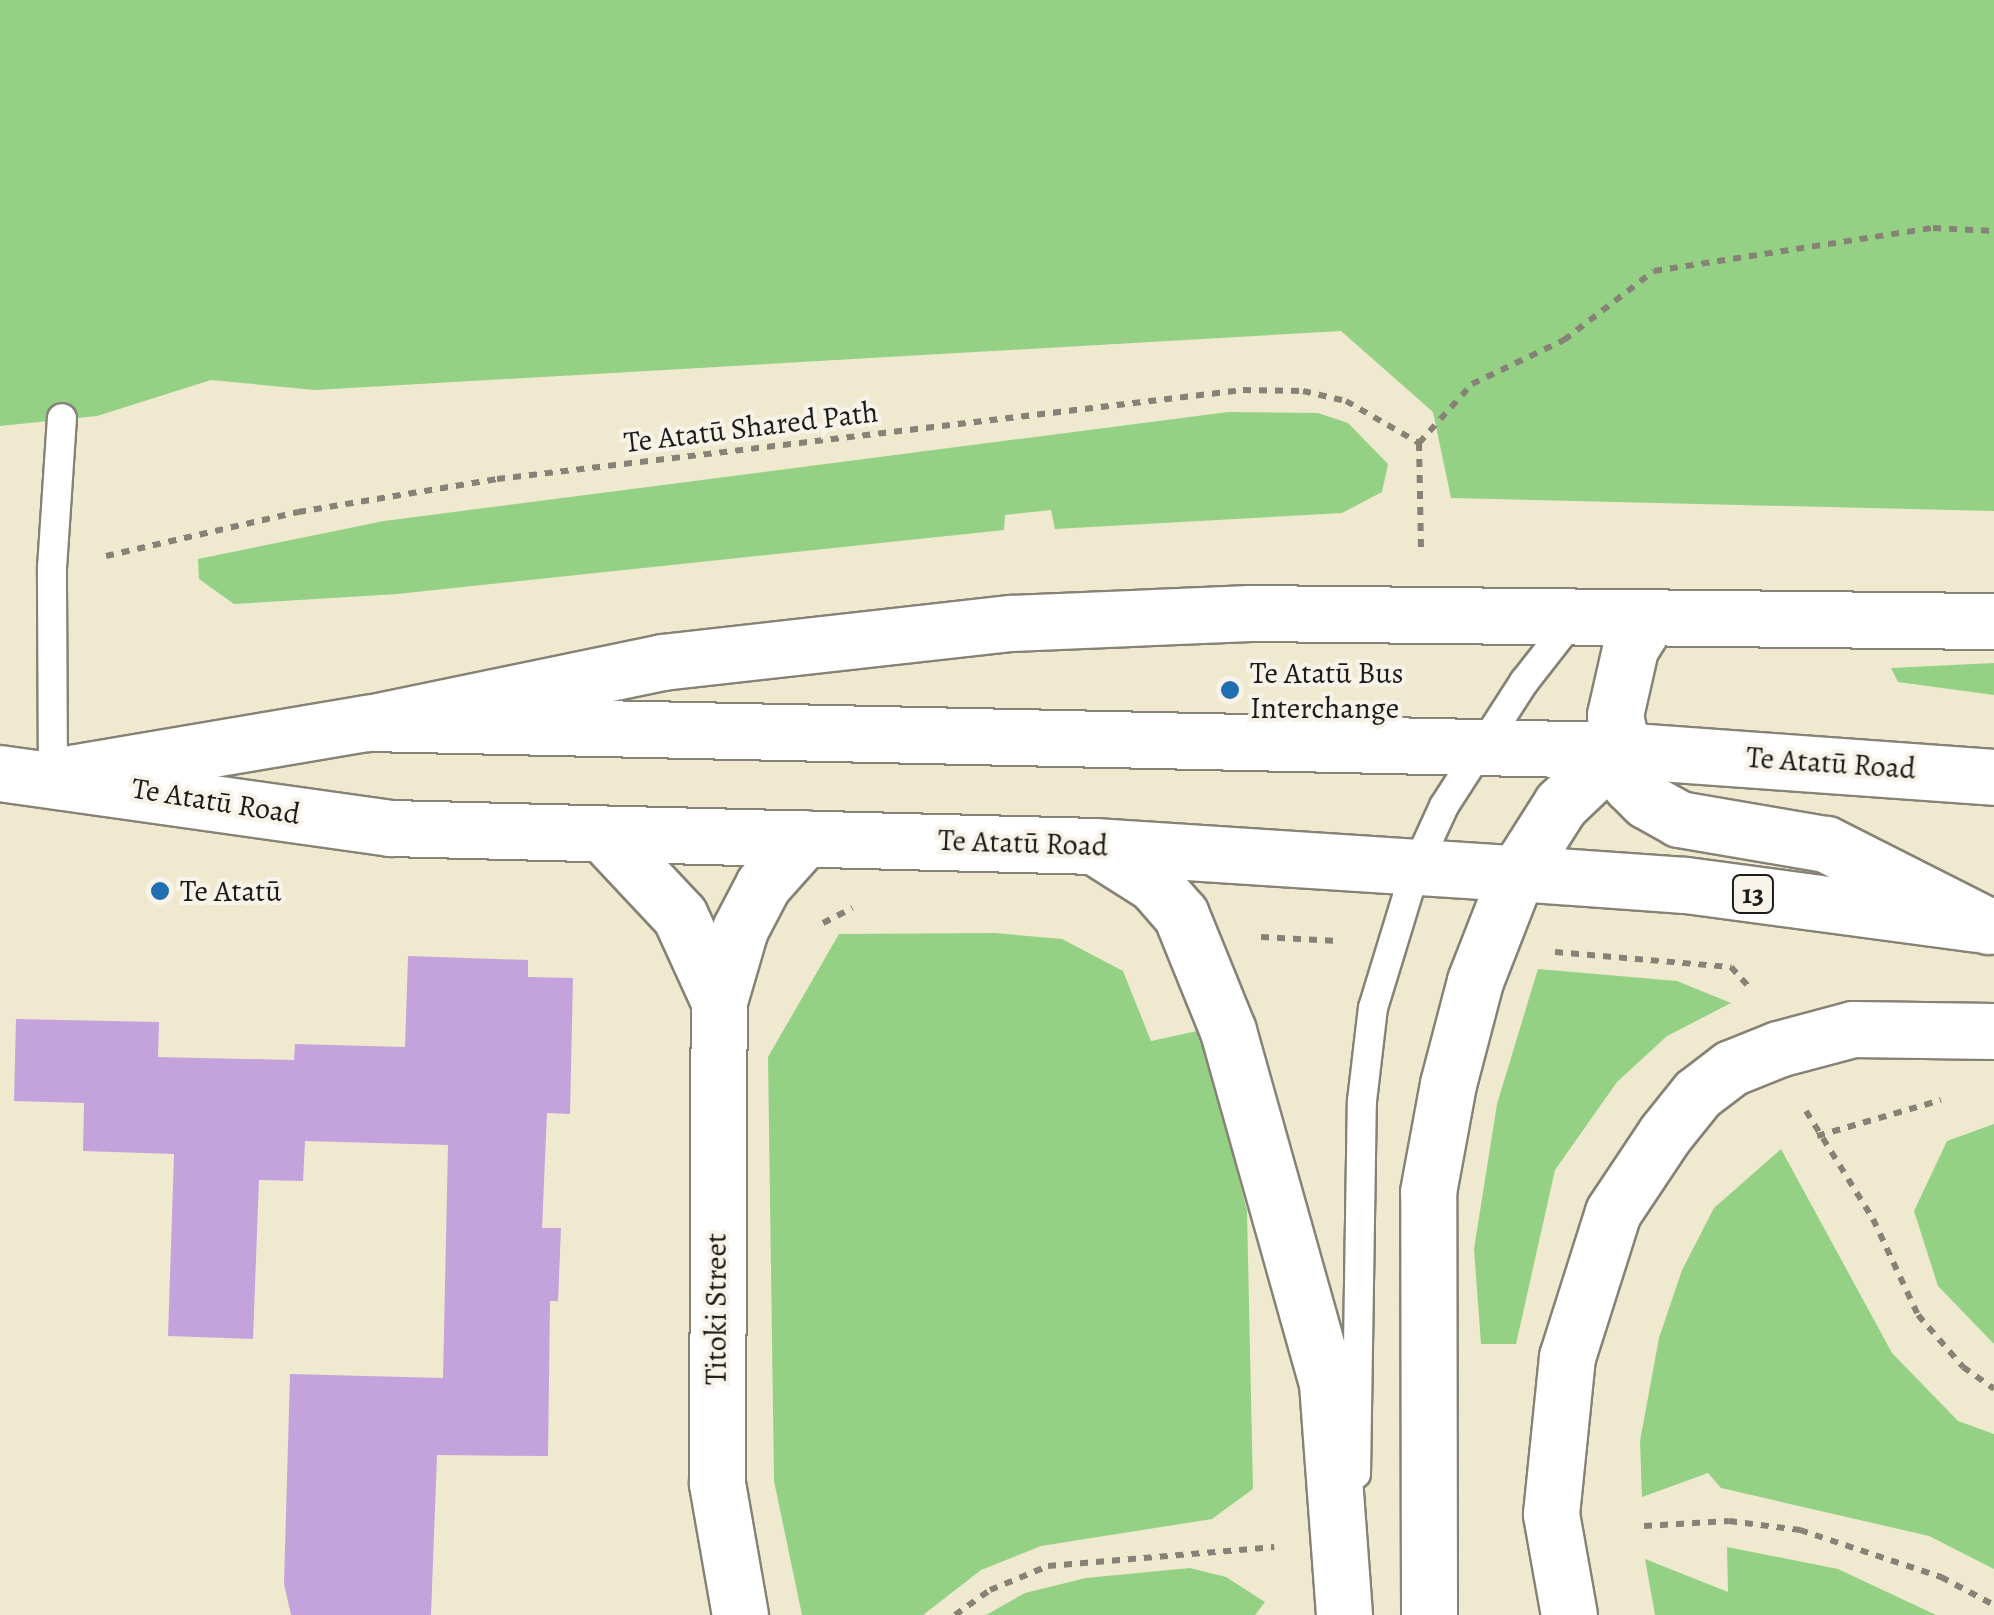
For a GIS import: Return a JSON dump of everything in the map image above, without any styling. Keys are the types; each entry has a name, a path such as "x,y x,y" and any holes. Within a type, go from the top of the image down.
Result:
{"main road":[{"path":"368,724 662,662 1012,623 1250,613 1994,621"},
{"path":"1649,618 1617,685 1618,750 1630,784 1678,819 1826,844 1991,926"},
{"name":"Te Atatū Road","path":"26,775 368,724 1618,750 1994,777"},
{"path":"1429,1615 1428,1192 1475,981 1517,873 1560,804 1618,750"},
{"name":"Te Atatū Road","path":"26,775 390,828 1094,846 1685,885 1991,926"},
{"name":"Titoki Street","path":"604,835 680,916 719,1001"},
{"name":"Titoki Street","path":"740,1615 717,1483 719,1001 740,929 762,886 805,838"},
{"path":"1094,846 1154,884 1181,915 1228,1031 1327,1383 1346,1615"},
{"path":"1569,1615 1551,1514 1567,1358 1613,1212 1665,1134 1697,1094 1730,1068 1778,1048 1853,1029 1994,1031"}],"lane":[{"path":"26,775 52,568 62,418"},
{"path":"1346,1615 1359,1423 1362,1102 1374,1008 1416,867 1479,748 1575,617"}],"path":[{"path":"1421,528 1418,443 1472,384 1588,325 1654,271 1933,228 1994,231"},
{"name":"Te Atatū Shared Path","path":"52,568 298,512 497,479 1243,390 1303,390 1346,401 1418,443"},
{"path":"807,931 855,907 873,907"},
{"path":"1256,937 1332,942"},
{"path":"1539,950 1731,967 1750,988"},
{"path":"1960,1098 1818,1136 1873,1219 1918,1315 1963,1368 1994,1390"},
{"path":"1644,1526 1730,1521 1800,1530 1923,1570 1994,1605"},
{"path":"955,1615 990,1590 1048,1566 1280,1546"}],"green space":[{"path":"0,0 1994,0 1994,511 1451,498 1433,412 1341,331 315,390 211,380 97,416 0,426"},
{"path":"1228,412 1318,413 1348,423 1388,464 1382,492 1342,513 1055,529 1051,510 1005,515 1004,530 397,594 234,604 199,579 198,559 384,521"},
{"path":"1994,663 1994,695 1898,682 1891,668"},
{"path":"994,933 1062,939 1123,971 1151,1041 1202,1030 1247,1211 1253,1489 1212,1519 1041,1546 981,1570 923,1615 802,1615 774,1481 768,1057 839,934"},
{"path":"1538,969 1677,981 1731,1003 1667,1036 1617,1082 1555,1170 1516,1344 1481,1344 1474,1249 1497,1104"},
{"path":"1994,1124 1994,1344 1938,1286 1914,1211 1947,1141"},
{"path":"1781,1149 1892,1353 1958,1421 1994,1434 1994,1569 1929,1536 1721,1488 1708,1473 1642,1497 1640,1441 1659,1338 1682,1270 1714,1208"},
{"path":"1727,1547 1838,1569 1936,1615 1655,1615 1645,1559 1728,1592"},
{"path":"1190,1568 1226,1577 1265,1602 1255,1615 986,1615 1025,1593 1086,1578"}],"building":[{"path":"408,956 528,960 528,977 573,978 570,1114 547,1113 542,1228 561,1228 558,1301 550,1301 548,1456 437,1455 431,1615 291,1615 284,1584 290,1374 443,1378 448,1145 305,1141 303,1181 259,1180 253,1339 168,1336 174,1154 83,1151 84,1103 14,1101 16,1019 159,1022 158,1057 294,1060 295,1044 405,1047"}],"place":[{"name":"Te Atatū Bus Interchange","path":"1230,690"},
{"name":"Te Atatū","path":"160,891"}]}
